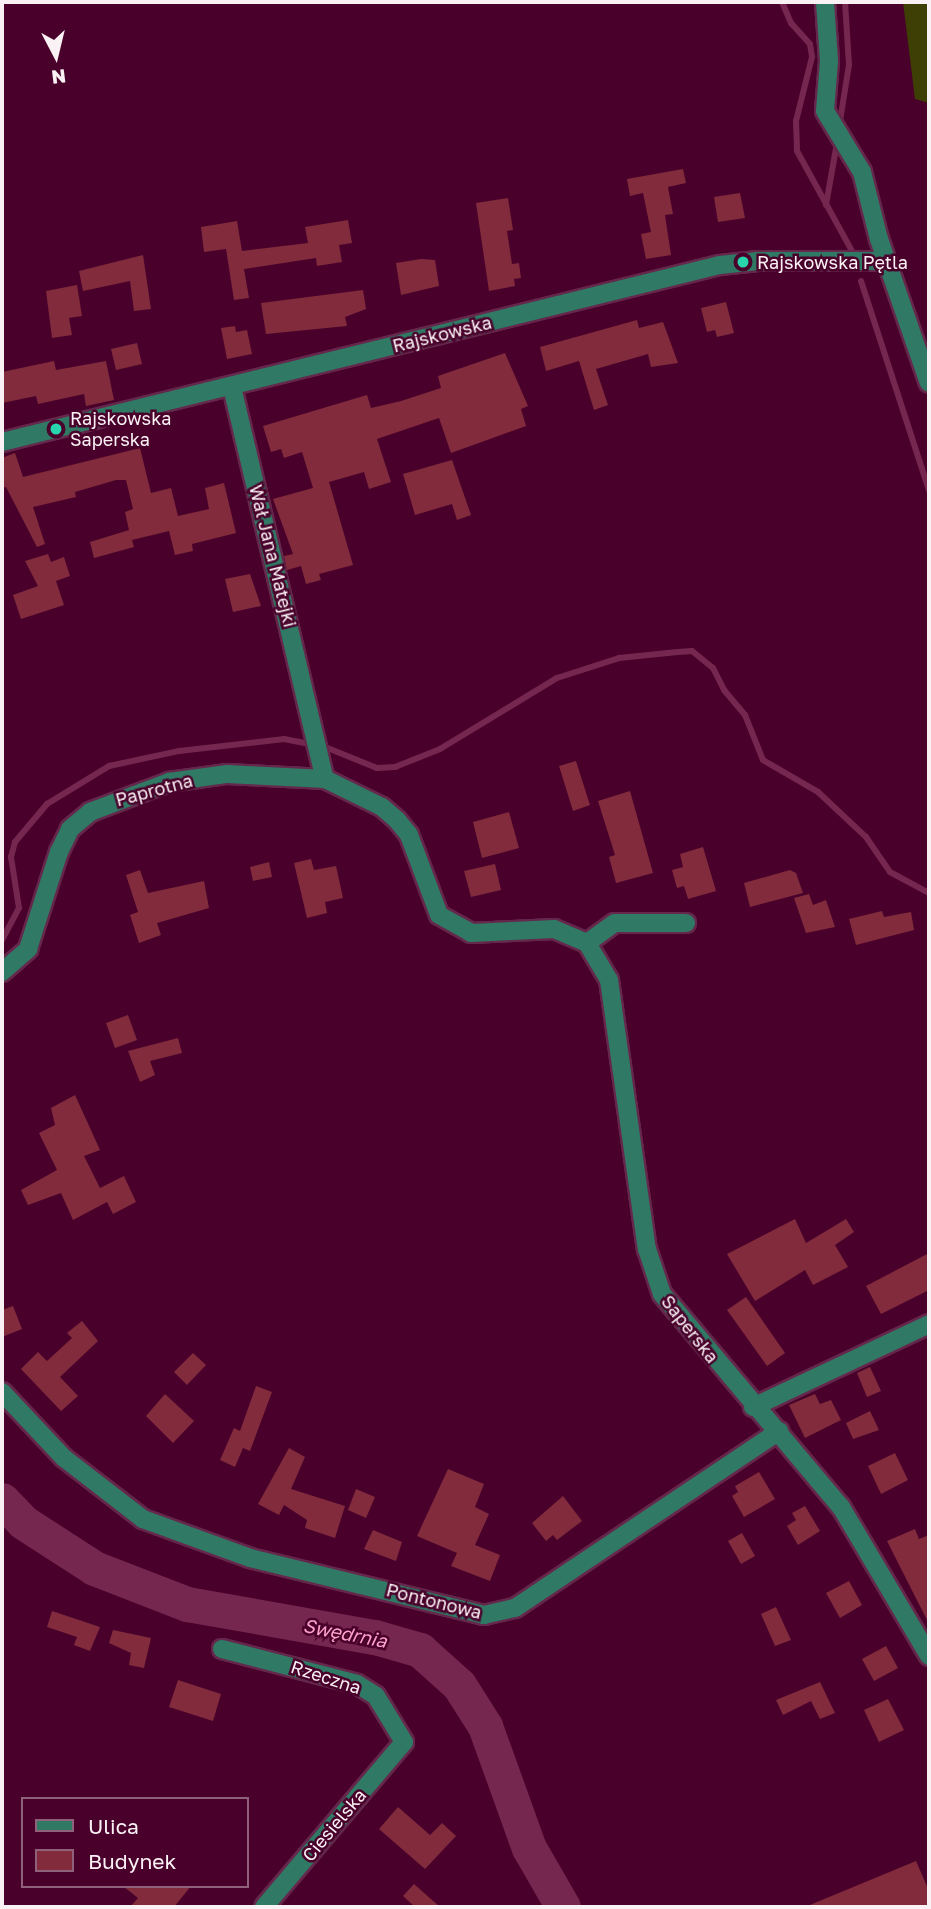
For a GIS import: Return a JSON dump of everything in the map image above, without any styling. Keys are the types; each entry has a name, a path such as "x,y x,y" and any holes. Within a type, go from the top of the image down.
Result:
{"street":[{"path":"825,2 829,61 825,111 862,172 886,261 929,383"},
{"name":"Rajskowska","path":"2,442 720,265 758,261 886,261"},
{"name":"Wał Jana Matejki","path":"232,387 315,726 323,770"},
{"path":"323,770 382,807 397,820 409,835 439,915 458,930 483,934 554,929 587,943 615,923 687,923"},
{"name":"Paprotna","path":"2,972 28,949 38,927 59,852 70,830 90,812 169,782 227,774 323,770"},
{"name":"Saperska","path":"587,943 609,979 653,1275 675,1312 841,1507 929,1656"},
{"path":"754,1407 929,1324"},
{"name":"Pontonowa","path":"2,1392 8,1404 64,1458 144,1519 196,1541 250,1558 495,1615 515,1608 779,1431"},
{"name":"Rzeczna","path":"222,1649 357,1684 376,1696 404,1742"},
{"name":"Ciesielska","path":"264,1907 404,1742"}],"shaded area":[{"path":"903,2 929,2 929,103 915,99"}],"building":[{"path":"683,169 686,183 668,187 673,214 665,215 671,255 646,259 641,234 651,232 643,193 630,196 627,179"},
{"path":"740,193 745,218 718,222 714,197"},
{"path":"508,198 513,230 507,231 512,264 519,263 521,278 514,279 515,286 489,291 476,203"},
{"path":"348,220 352,243 339,245 342,262 317,266 316,258 244,269 249,298 234,300 226,249 204,252 201,227 237,221 242,251 308,243 305,227"},
{"path":"143,255 151,309 134,311 130,281 83,291 79,271"},
{"path":"435,260 439,286 401,295 396,263"},
{"path":"77,285 82,316 69,318 72,335 52,338 46,291"},
{"path":"363,290 366,309 345,317 347,326 266,334 261,303"},
{"path":"726,302 734,333 717,337 715,330 707,332 701,308"},
{"path":"637,320 639,328 663,322 678,363 651,367 648,354 596,369 608,405 594,410 579,361 546,371 540,347"},
{"path":"235,326 236,332 247,330 252,354 227,359 221,328"},
{"path":"137,343 142,364 116,370 111,349"},
{"path":"505,353 528,406 521,409 526,426 451,453 439,418 377,439 391,482 369,489 364,472 329,482 353,565 319,574 321,580 306,584 301,566 287,570 284,556 293,554 273,499 313,488 302,452 284,458 281,449 271,452 263,426 367,395 371,408 401,401 441,388 438,376"},
{"path":"54,361 56,370 106,361 114,400 86,406 84,394 38,404 36,396 2,403 2,372"},
{"path":"140,448 151,493 171,488 178,516 209,509 205,488 224,483 236,533 192,544 193,551 175,555 169,531 132,540 134,547 94,558 90,542 129,530 125,512 133,509 126,480 116,480 75,492 76,497 33,507 45,544 37,547 6,487 2,488 2,458 15,453 23,477"},
{"path":"452,460 471,515 457,520 452,504 415,515 403,474"},
{"path":"48,554 51,562 64,557 70,576 56,581 64,605 21,619 13,595 38,586 25,561"},
{"path":"250,574 261,606 233,612 225,579"},
{"path":"576,761 590,805 573,811 559,766"},
{"path":"630,791 653,873 616,883 609,857 615,855 598,801"},
{"path":"509,812 519,848 482,858 473,822"},
{"path":"703,847 716,891 688,899 684,886 677,888 672,870 683,867 680,854"},
{"path":"311,859 314,870 336,866 343,898 325,902 327,913 307,918 294,863"},
{"path":"269,862 272,877 253,881 250,867"},
{"path":"495,864 501,890 471,897 464,871"},
{"path":"140,870 148,893 204,881 209,908 157,923 161,935 139,943 130,915 138,912 126,875"},
{"path":"790,870 796,873 803,893 750,907 744,883"},
{"path":"809,894 813,905 826,900 835,927 806,933 794,898"},
{"path":"882,911 884,917 911,912 914,930 856,945 849,919"},
{"path":"128,1015 137,1040 115,1048 106,1023"},
{"path":"178,1038 182,1053 150,1061 155,1075 140,1082 128,1051"},
{"path":"75,1095 100,1150 84,1156 100,1188 124,1176 136,1202 113,1214 107,1202 73,1220 61,1193 28,1205 21,1190 57,1170 39,1133 55,1125 51,1108"},
{"path":"795,1219 806,1243 846,1219 854,1232 835,1245 848,1267 813,1285 805,1270 755,1301 727,1254"},
{"path":"929,1253 929,1290 881,1314 866,1286"},
{"path":"746,1297 785,1353 767,1366 727,1310"},
{"path":"13,1306 22,1329 2,1337 2,1310"},
{"path":"82,1321 98,1341 60,1377 78,1396 61,1411 21,1369 38,1352 47,1361 72,1338 67,1333"},
{"path":"193,1353 206,1365 187,1385 174,1372"},
{"path":"870,1367 881,1391 867,1397 857,1373"},
{"path":"256,1386 272,1392 250,1451 243,1448 235,1467 220,1460 234,1428 240,1431"},
{"path":"165,1394 194,1421 173,1443 146,1416"},
{"path":"815,1394 820,1404 831,1400 841,1420 805,1438 789,1405"},
{"path":"870,1411 879,1430 853,1439 846,1423"},
{"path":"289,1448 305,1457 291,1489 345,1506 335,1538 305,1528 307,1520 284,1505 279,1515 258,1504"},
{"path":"895,1453 908,1480 881,1494 868,1466"},
{"path":"448,1469 484,1484 475,1507 489,1514 475,1545 500,1555 490,1581 451,1566 457,1553 417,1536"},
{"path":"759,1472 775,1499 744,1517 732,1496 738,1492 735,1486"},
{"path":"356,1489 375,1497 366,1518 348,1510"},
{"path":"563,1496 582,1521 557,1540 553,1535 546,1541 532,1523"},
{"path":"805,1506 820,1531 798,1545 787,1526 796,1520 792,1513"},
{"path":"915,1529 919,1539 929,1535 929,1624 887,1541"},
{"path":"373,1530 402,1542 396,1561 364,1549"},
{"path":"742,1533 755,1556 741,1564 728,1541"},
{"path":"849,1581 862,1605 840,1618 826,1593"},
{"path":"776,1607 791,1640 775,1646 761,1614"},
{"path":"52,1611 100,1627 90,1651 74,1645 77,1637 47,1627"},
{"path":"113,1630 151,1638 144,1668 129,1665 131,1653 109,1643"},
{"path":"886,1646 898,1668 874,1681 862,1659"},
{"path":"178,1680 221,1694 213,1721 169,1707"},
{"path":"820,1682 835,1713 820,1719 811,1701 783,1715 776,1700"},
{"path":"888,1699 904,1730 879,1742 864,1710"},
{"path":"398,1807 430,1835 442,1823 456,1836 425,1869 379,1829"},
{"path":"916,1861 929,1891 929,1907 805,1907"},
{"path":"414,1884 440,1907 415,1907 403,1896"},
{"path":"126,1888 189,1888 174,1907 130,1907 138,1898"}],"waterway":[{"path":"782,2 791,23 810,44 812,57 796,121 797,151 852,251"},
{"path":"840,121 849,65 845,2"},
{"path":"826,205 836,148"},
{"path":"861,281 929,490"},
{"path":"2,940 19,908 11,857 15,842 47,804 109,766 179,751 284,739 325,747 377,768 395,767 440,749 557,678 619,658 692,651 713,668 724,690 745,715 763,760 818,792 866,837 890,872 929,893"},
{"name":"Swędrnia","path":"2,1500 23,1522 94,1568 187,1604 375,1637 420,1650 459,1685 485,1726 529,1848 563,1907"}],"place":[{"name":"Rajskowska Pętla","path":"743,262"},
{"name":"Rajskowska Saperska","path":"56,429"}]}
